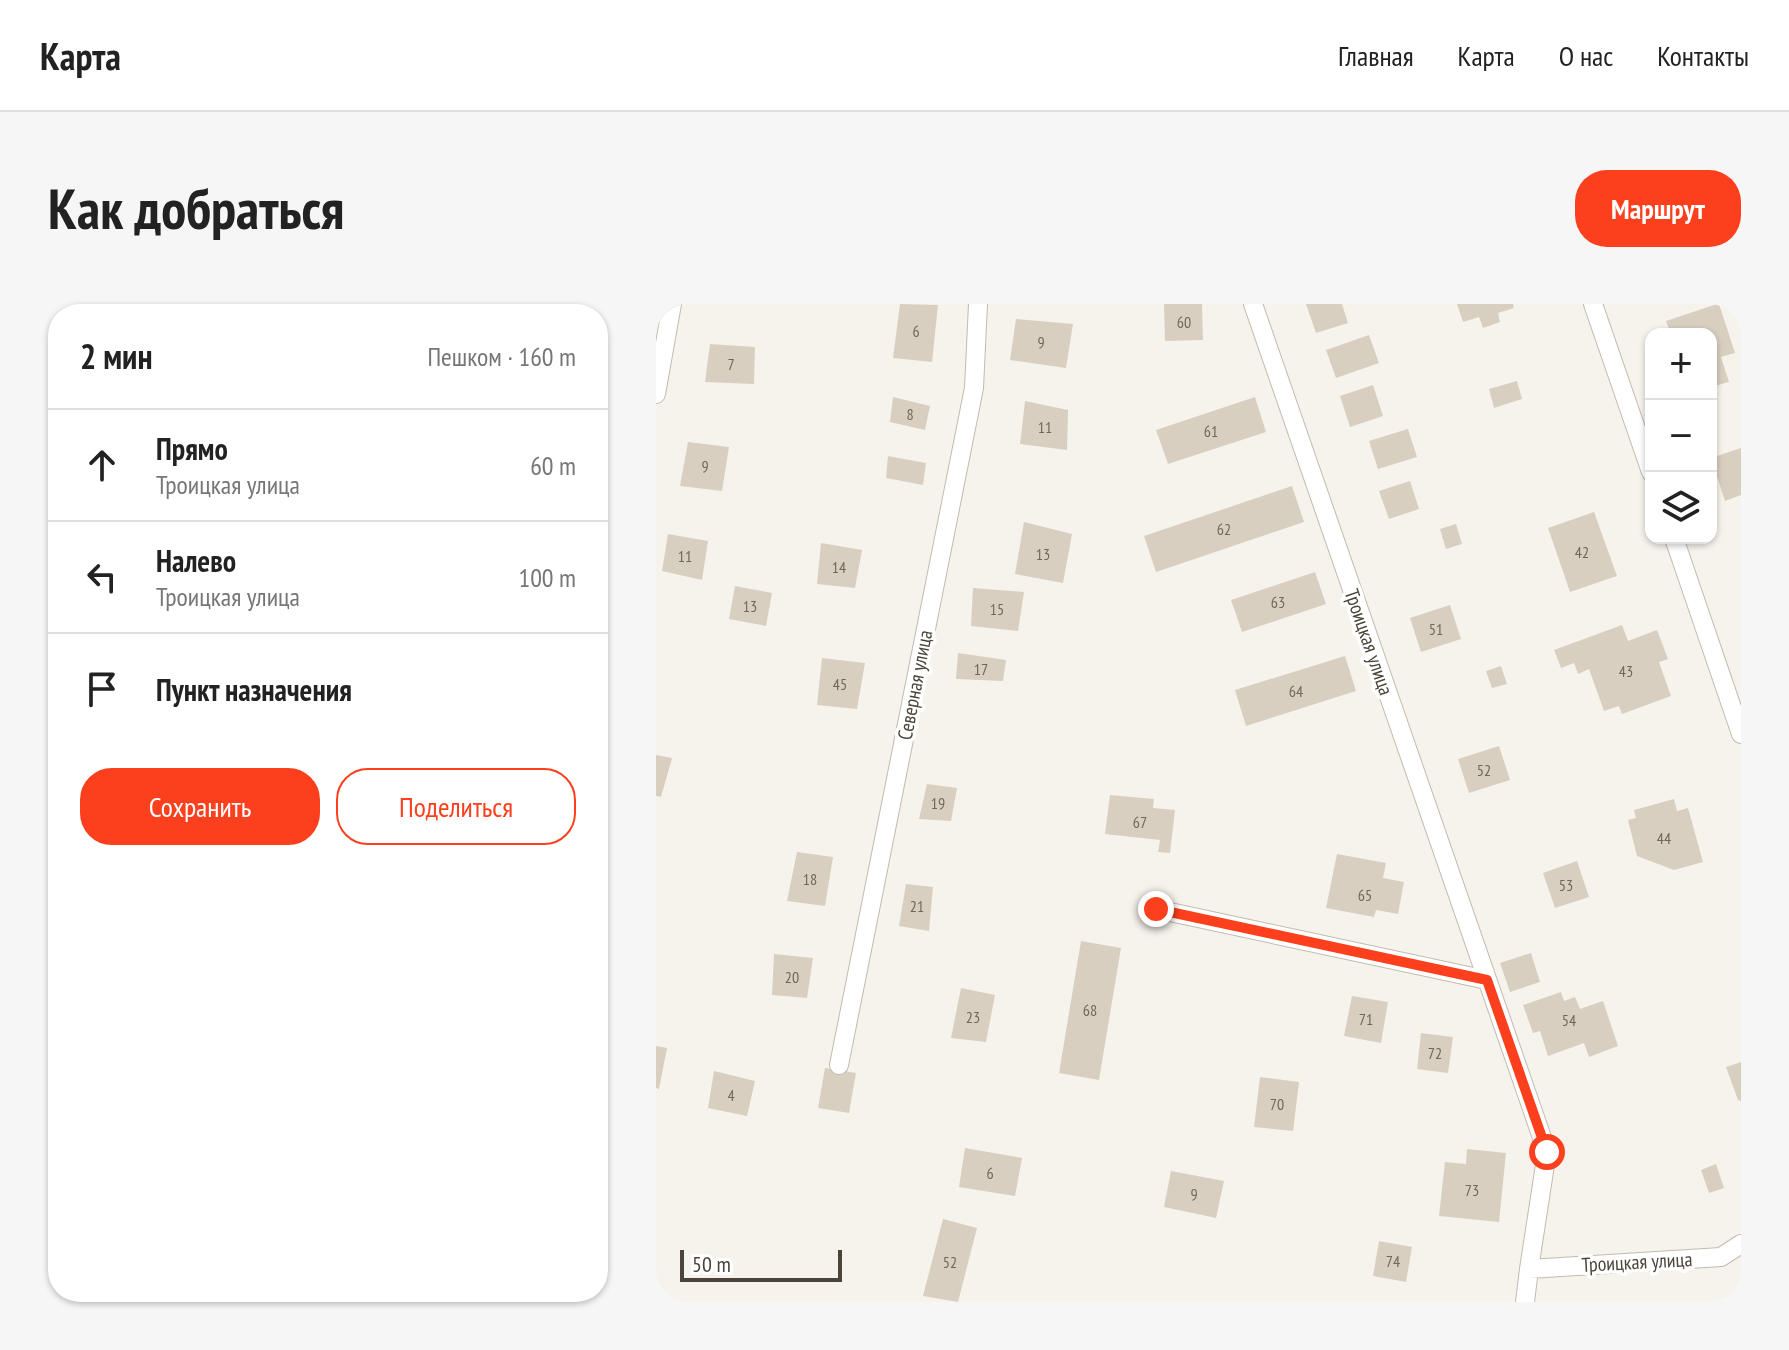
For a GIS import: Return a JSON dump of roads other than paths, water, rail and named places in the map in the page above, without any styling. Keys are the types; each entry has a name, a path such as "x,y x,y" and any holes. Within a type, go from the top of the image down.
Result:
{"street":[{"path":"656,394 672,304"},
{"name":"Северная улица","path":"839,1065 974,388 978,304"},
{"name":"Троицкая улица","path":"1253,304 1547,1152 1525,1302"},
{"path":"1593,304 1645,455"},
{"path":"1676,544 1741,734"},
{"path":"1156,909 1487,980"},
{"name":"Троицкая улица","path":"1529,1269 1721,1257 1741,1244"}]}
